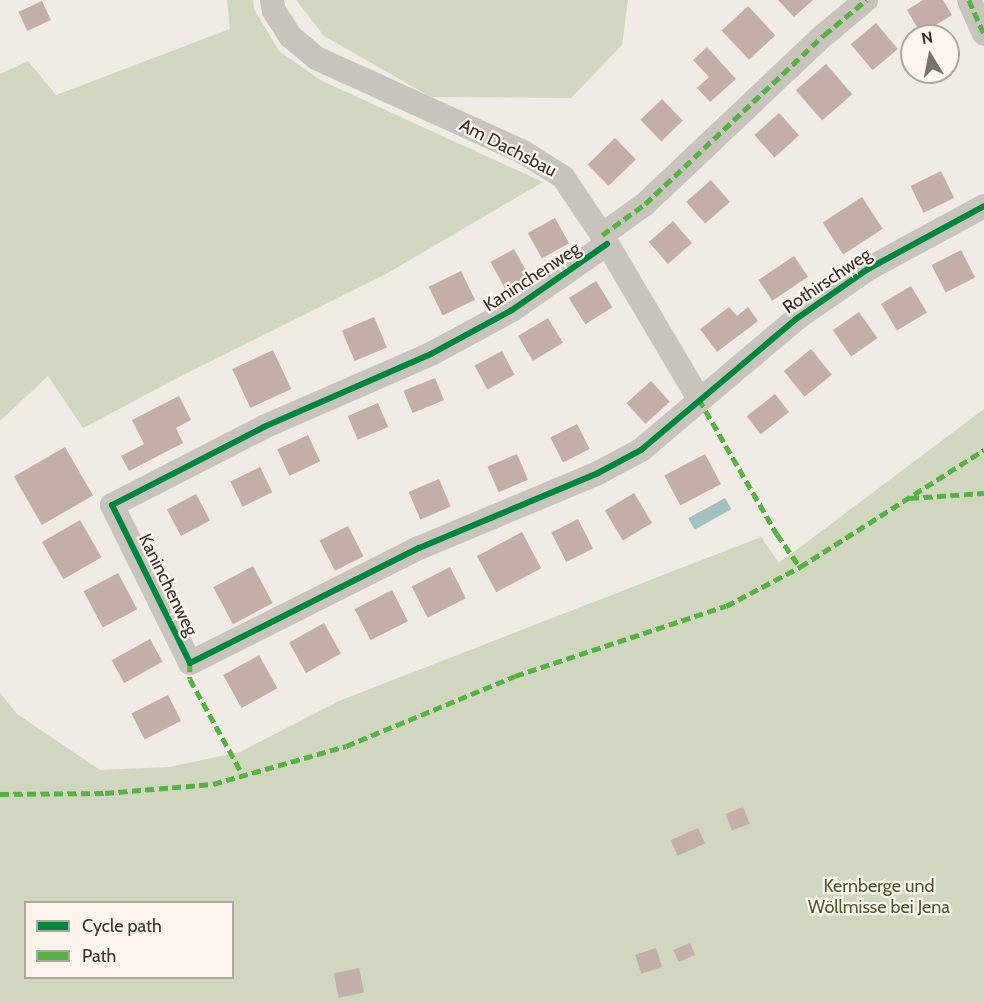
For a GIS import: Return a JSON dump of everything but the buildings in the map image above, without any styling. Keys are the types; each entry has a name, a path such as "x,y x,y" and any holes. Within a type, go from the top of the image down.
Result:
{"street":[{"name":"Am Dachsbau","path":"272,0 274,10 290,36 316,58 547,165 563,177 605,240 699,399"},
{"path":"605,240 824,35 866,0"},
{"path":"969,0 984,34"},
{"name":"Rothirschweg","path":"699,399 796,319 868,269 984,206"},
{"name":"Kaninchenweg","path":"605,240 512,310 431,354 264,428 112,505 190,663 419,548 598,473 641,450 699,399"}],"green space":[{"path":"227,0 253,0 254,9 279,51 320,80 543,182 386,274 187,373 83,428 48,376 0,421 0,74 28,61 56,95 230,29"},
{"path":"296,0 628,0 622,45 571,98 431,97 324,36"},
{"name":"Kernberge und Wöllmisse bei Jena","path":"984,409 984,1003 0,1003 0,693 17,714 100,770 169,767 240,752 339,701 761,537 779,563"}],"water":[{"path":"725,498 731,509 695,530 688,518"}],"marked path":[{"path":"602,235 645,204 824,35 866,0"},
{"path":"969,0 984,34"},
{"path":"699,399 777,534 800,567"},
{"path":"0,794 105,793 213,784 346,746 515,676 726,606 800,567 984,450"},
{"path":"910,498 984,493"},
{"path":"190,663 190,679 243,775"}],"cycle path":[{"path":"607,244 512,310 431,354 264,427 112,505 190,663 419,548 598,473 641,450 796,319 868,269 984,206"}]}
